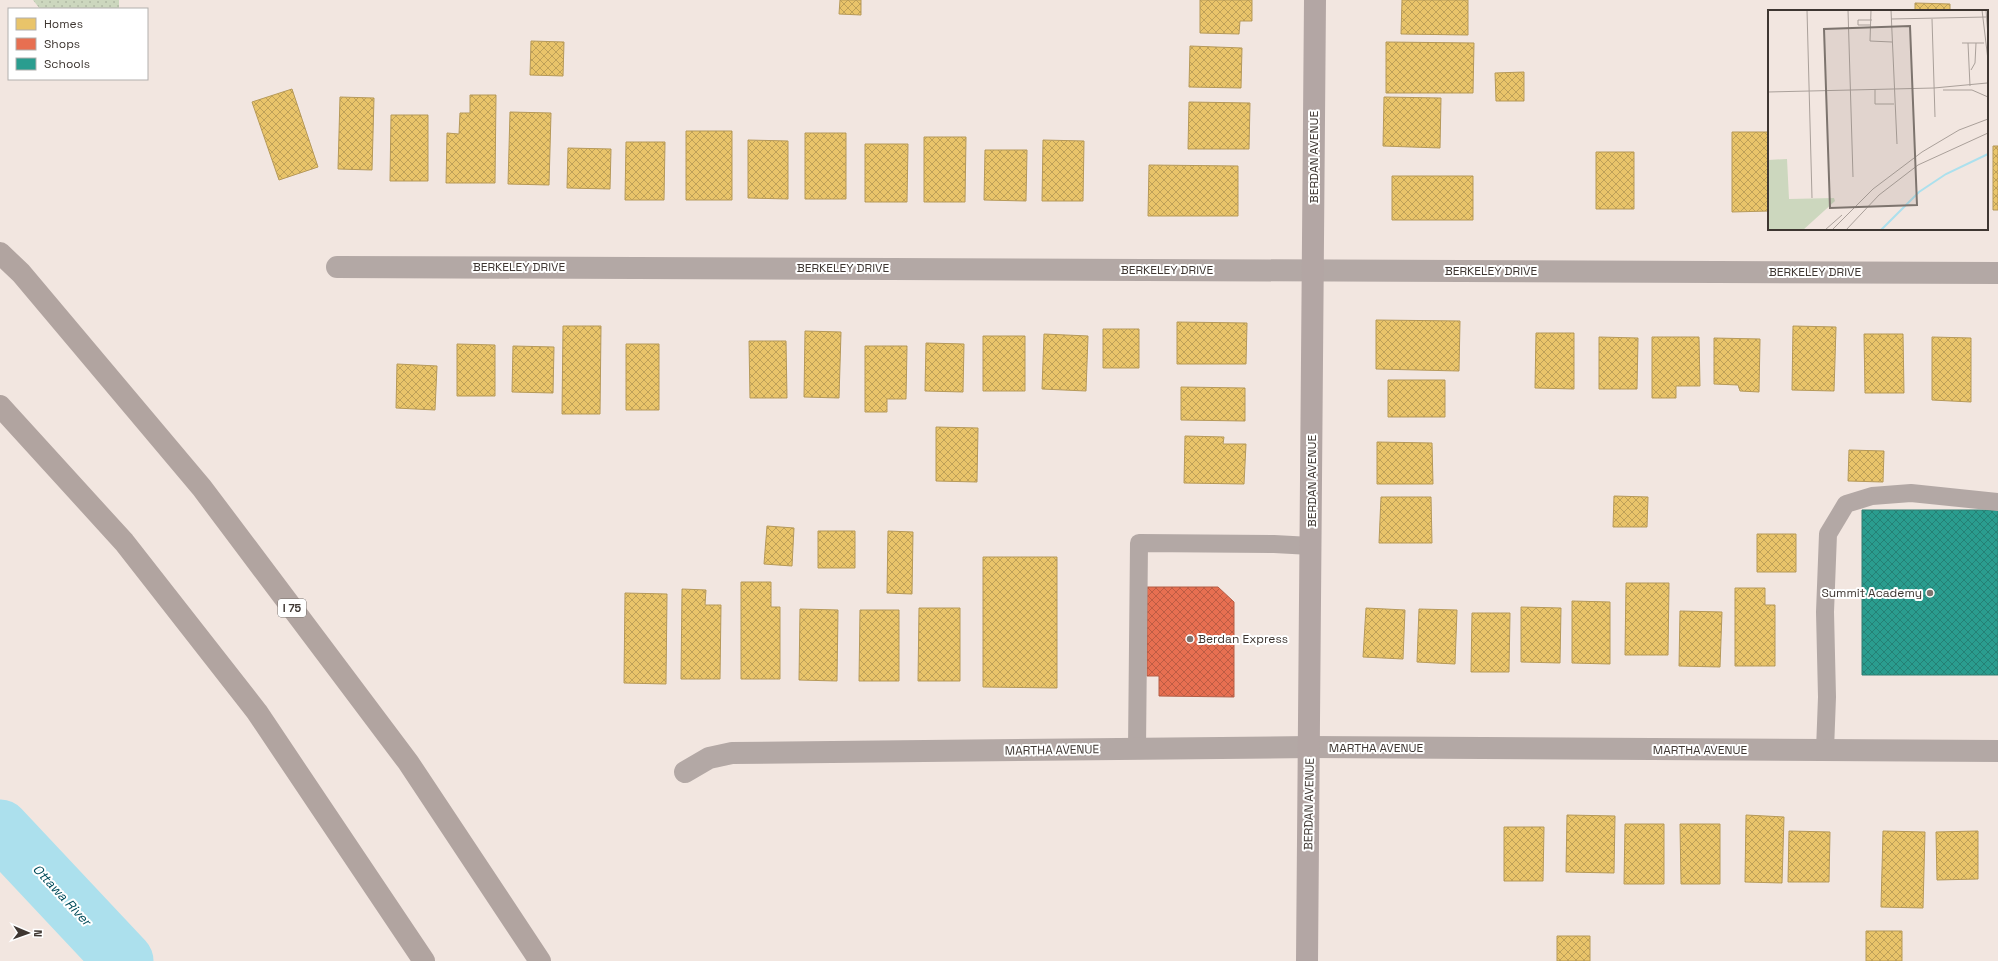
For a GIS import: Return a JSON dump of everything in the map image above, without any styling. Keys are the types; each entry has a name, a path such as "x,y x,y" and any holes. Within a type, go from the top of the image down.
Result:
{"highway":[{"path":"0,242 20,273"},
{"name":"I 75","path":"0,253 20,273 202,488 408,762 540,961"},
{"path":"0,406 124,542 257,712 424,961"}],"main road":[{"name":"BERDAN AVENUE","path":"1307,961 1310,747 1315,0"}],"street":[{"name":"BERKELEY DRIVE","path":"336,266 1998,272"},
{"name":"MARTHA AVENUE","path":"685,772 709,758 732,753 1310,747 1998,751"}],"lane":[{"path":"1825,750 1827,697 1825,612 1828,534 1846,504 1872,496 1911,493 1998,502"},
{"path":"1137,749 1139,543 1274,544 1311,546"}],"green space":[{"path":"33,0 119,0 119,8 39,8"}],"building: Homes":[{"path":"840,0 861,0 861,15 839,14"},
{"path":"1200,0 1252,0 1252,21 1240,21 1239,34 1200,33"},
{"path":"1402,0 1468,0 1468,35 1401,34"},
{"path":"1915,3 1950,4 1950,10 1915,10"},
{"path":"531,41 564,42 563,76 530,75"},
{"path":"1386,42 1474,43 1473,93 1386,93"},
{"path":"1190,46 1242,48 1241,88 1189,87"},
{"path":"1524,72 1524,101 1496,101 1495,73"},
{"path":"292,89 318,167 279,180 252,102"},
{"path":"470,95 496,95 495,183 446,183 447,133 459,134 460,113 470,113"},
{"path":"340,97 374,98 372,170 338,169"},
{"path":"1384,97 1441,98 1440,148 1383,146"},
{"path":"1189,102 1250,103 1249,149 1188,149"},
{"path":"510,112 551,113 549,185 508,184"},
{"path":"391,115 428,115 428,181 390,181"},
{"path":"686,131 732,131 732,200 686,200"},
{"path":"1732,132 1768,132 1768,211 1732,212"},
{"path":"805,133 846,133 846,199 805,199"},
{"path":"924,137 966,137 965,202 924,202"},
{"path":"748,140 788,141 788,199 748,198"},
{"path":"1043,140 1084,141 1083,201 1042,201"},
{"path":"626,142 665,142 664,200 625,200"},
{"path":"865,144 908,144 907,202 865,202"},
{"path":"1993,146 1998,146 1998,210 1993,210"},
{"path":"568,148 611,149 610,189 567,188"},
{"path":"985,150 1027,150 1026,201 984,200"},
{"path":"1596,152 1634,152 1634,209 1596,209"},
{"path":"1149,165 1238,166 1238,216 1148,216"},
{"path":"1392,176 1473,176 1473,220 1392,220"},
{"path":"1376,320 1460,321 1459,371 1376,369"},
{"path":"1177,322 1247,323 1246,364 1177,364"},
{"path":"563,326 601,326 600,414 562,414"},
{"path":"1793,326 1836,327 1834,391 1792,390"},
{"path":"1103,329 1139,329 1139,368 1103,368"},
{"path":"805,331 841,332 839,398 804,397"},
{"path":"1536,333 1574,333 1574,389 1535,388"},
{"path":"1044,334 1088,336 1086,391 1042,389"},
{"path":"1864,334 1903,334 1904,393 1865,393"},
{"path":"983,336 1025,336 1025,391 983,391"},
{"path":"1599,337 1638,338 1637,389 1599,389"},
{"path":"1652,337 1699,337 1700,386 1676,386 1676,398 1652,398"},
{"path":"1932,337 1971,338 1971,402 1932,400"},
{"path":"1714,338 1760,339 1759,392 1740,391 1738,385 1714,384"},
{"path":"749,341 786,341 787,398 750,398"},
{"path":"926,343 964,344 963,392 925,391"},
{"path":"457,344 495,345 495,396 457,396"},
{"path":"626,344 659,344 659,410 626,410"},
{"path":"513,346 554,347 553,393 512,392"},
{"path":"865,346 907,346 906,399 887,399 887,412 865,412"},
{"path":"397,364 437,366 435,410 396,408"},
{"path":"1388,380 1445,380 1445,417 1388,417"},
{"path":"1181,387 1245,388 1245,421 1181,420"},
{"path":"936,427 978,428 977,482 936,481"},
{"path":"1185,436 1224,437 1223,444 1246,444 1244,484 1184,483"},
{"path":"1377,442 1432,443 1433,484 1377,484"},
{"path":"1849,450 1884,451 1883,482 1848,481"},
{"path":"1614,496 1648,497 1647,527 1613,527"},
{"path":"1381,497 1431,497 1432,543 1379,543"},
{"path":"767,526 794,528 792,566 764,564"},
{"path":"818,531 855,531 855,568 818,568"},
{"path":"888,531 913,532 912,594 887,593"},
{"path":"1757,534 1796,534 1796,572 1757,572"},
{"path":"983,557 1057,557 1057,688 983,687"},
{"path":"741,582 771,582 771,607 780,607 780,679 741,679"},
{"path":"1626,583 1669,583 1668,655 1625,655"},
{"path":"1735,588 1765,588 1765,605 1775,605 1775,666 1735,666"},
{"path":"682,589 706,590 705,605 721,605 720,679 681,679"},
{"path":"625,593 667,594 666,684 624,683"},
{"path":"1572,601 1610,602 1610,664 1572,663"},
{"path":"1521,607 1561,608 1560,663 1521,662"},
{"path":"919,608 960,608 960,681 918,681"},
{"path":"1366,608 1405,610 1403,659 1363,657"},
{"path":"800,609 838,610 837,681 799,680"},
{"path":"1419,609 1457,610 1455,664 1417,662"},
{"path":"860,610 899,610 899,681 859,681"},
{"path":"1680,611 1722,612 1720,667 1679,666"},
{"path":"1472,613 1510,613 1509,672 1471,672"},
{"path":"1567,815 1615,816 1614,873 1566,872"},
{"path":"1746,815 1784,817 1782,883 1745,882"},
{"path":"1625,824 1664,824 1664,884 1624,884"},
{"path":"1680,824 1720,824 1720,884 1681,884"},
{"path":"1504,827 1544,827 1543,881 1504,881"},
{"path":"1789,831 1830,832 1829,882 1788,882"},
{"path":"1883,831 1925,832 1923,908 1881,907"},
{"path":"1978,831 1978,879 1937,880 1936,832"},
{"path":"1866,931 1902,931 1902,961 1866,961"},
{"path":"1557,936 1590,936 1590,961 1557,961"}],"building: Shops":[{"name":"Berdan Express","path":"1147,587 1218,587 1234,602 1234,697 1159,696 1159,676 1147,676"}],"building: Schools":[{"name":"Summit Academy","path":"1862,510 1998,510 1998,675 1862,675"}],"waterway":[{"name":"Ottawa River","path":"0,829 124,961"}],"place":[{"name":"Summit Academy","path":"1930,593"},
{"name":"Berdan Express","path":"1190,639"}]}
